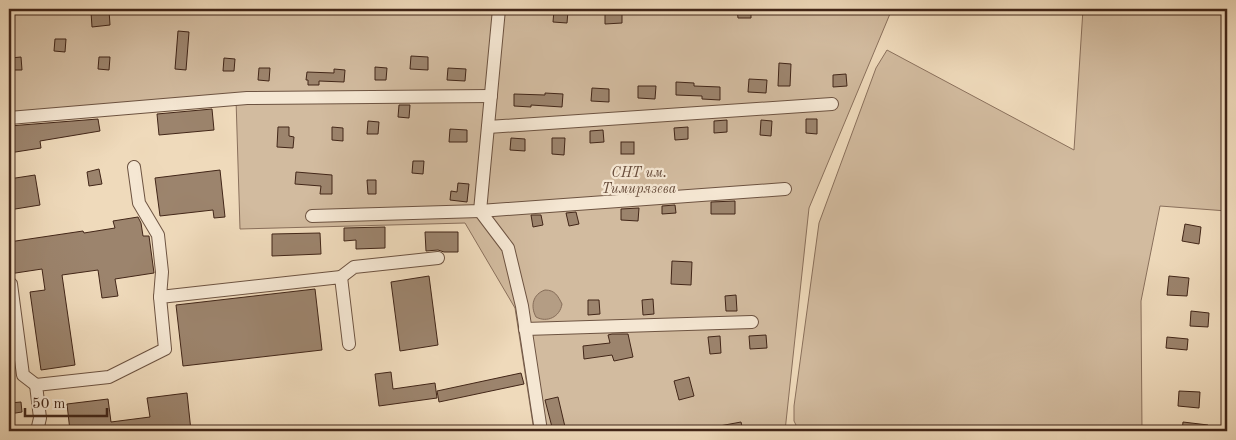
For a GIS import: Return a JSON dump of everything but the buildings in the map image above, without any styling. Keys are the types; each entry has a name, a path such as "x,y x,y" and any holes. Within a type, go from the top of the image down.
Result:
{"street":[{"path":"499,9 480,211 508,248 522,306 541,431"},
{"path":"9,118 247,98 491,96"},
{"path":"488,127 832,104"},
{"path":"36,386 109,377 165,349 160,297 162,272 158,235 139,203 134,166"},
{"path":"312,216 480,211 785,189"},
{"path":"160,297 341,277 354,267 438,258"},
{"path":"341,277 348,344"},
{"path":"11,284 23,375 36,386 40,418 37,431"},
{"path":"525,329 752,322"}],"green space":[{"name":"СНТ им. Тимирязева","path":"9,9 892,9 809,208 785,431 534,431 515,308 465,223 240,229 236,99 9,122"},
{"path":"1083,9 1227,9 1227,211 1160,206 1141,301 1142,431 799,431 794,421 794,406 819,223 876,68 887,50 1074,150"}],"shaded area":[{"path":"545,290 554,292 562,304 559,312 552,318 540,319 534,313 533,305 535,297"}]}
